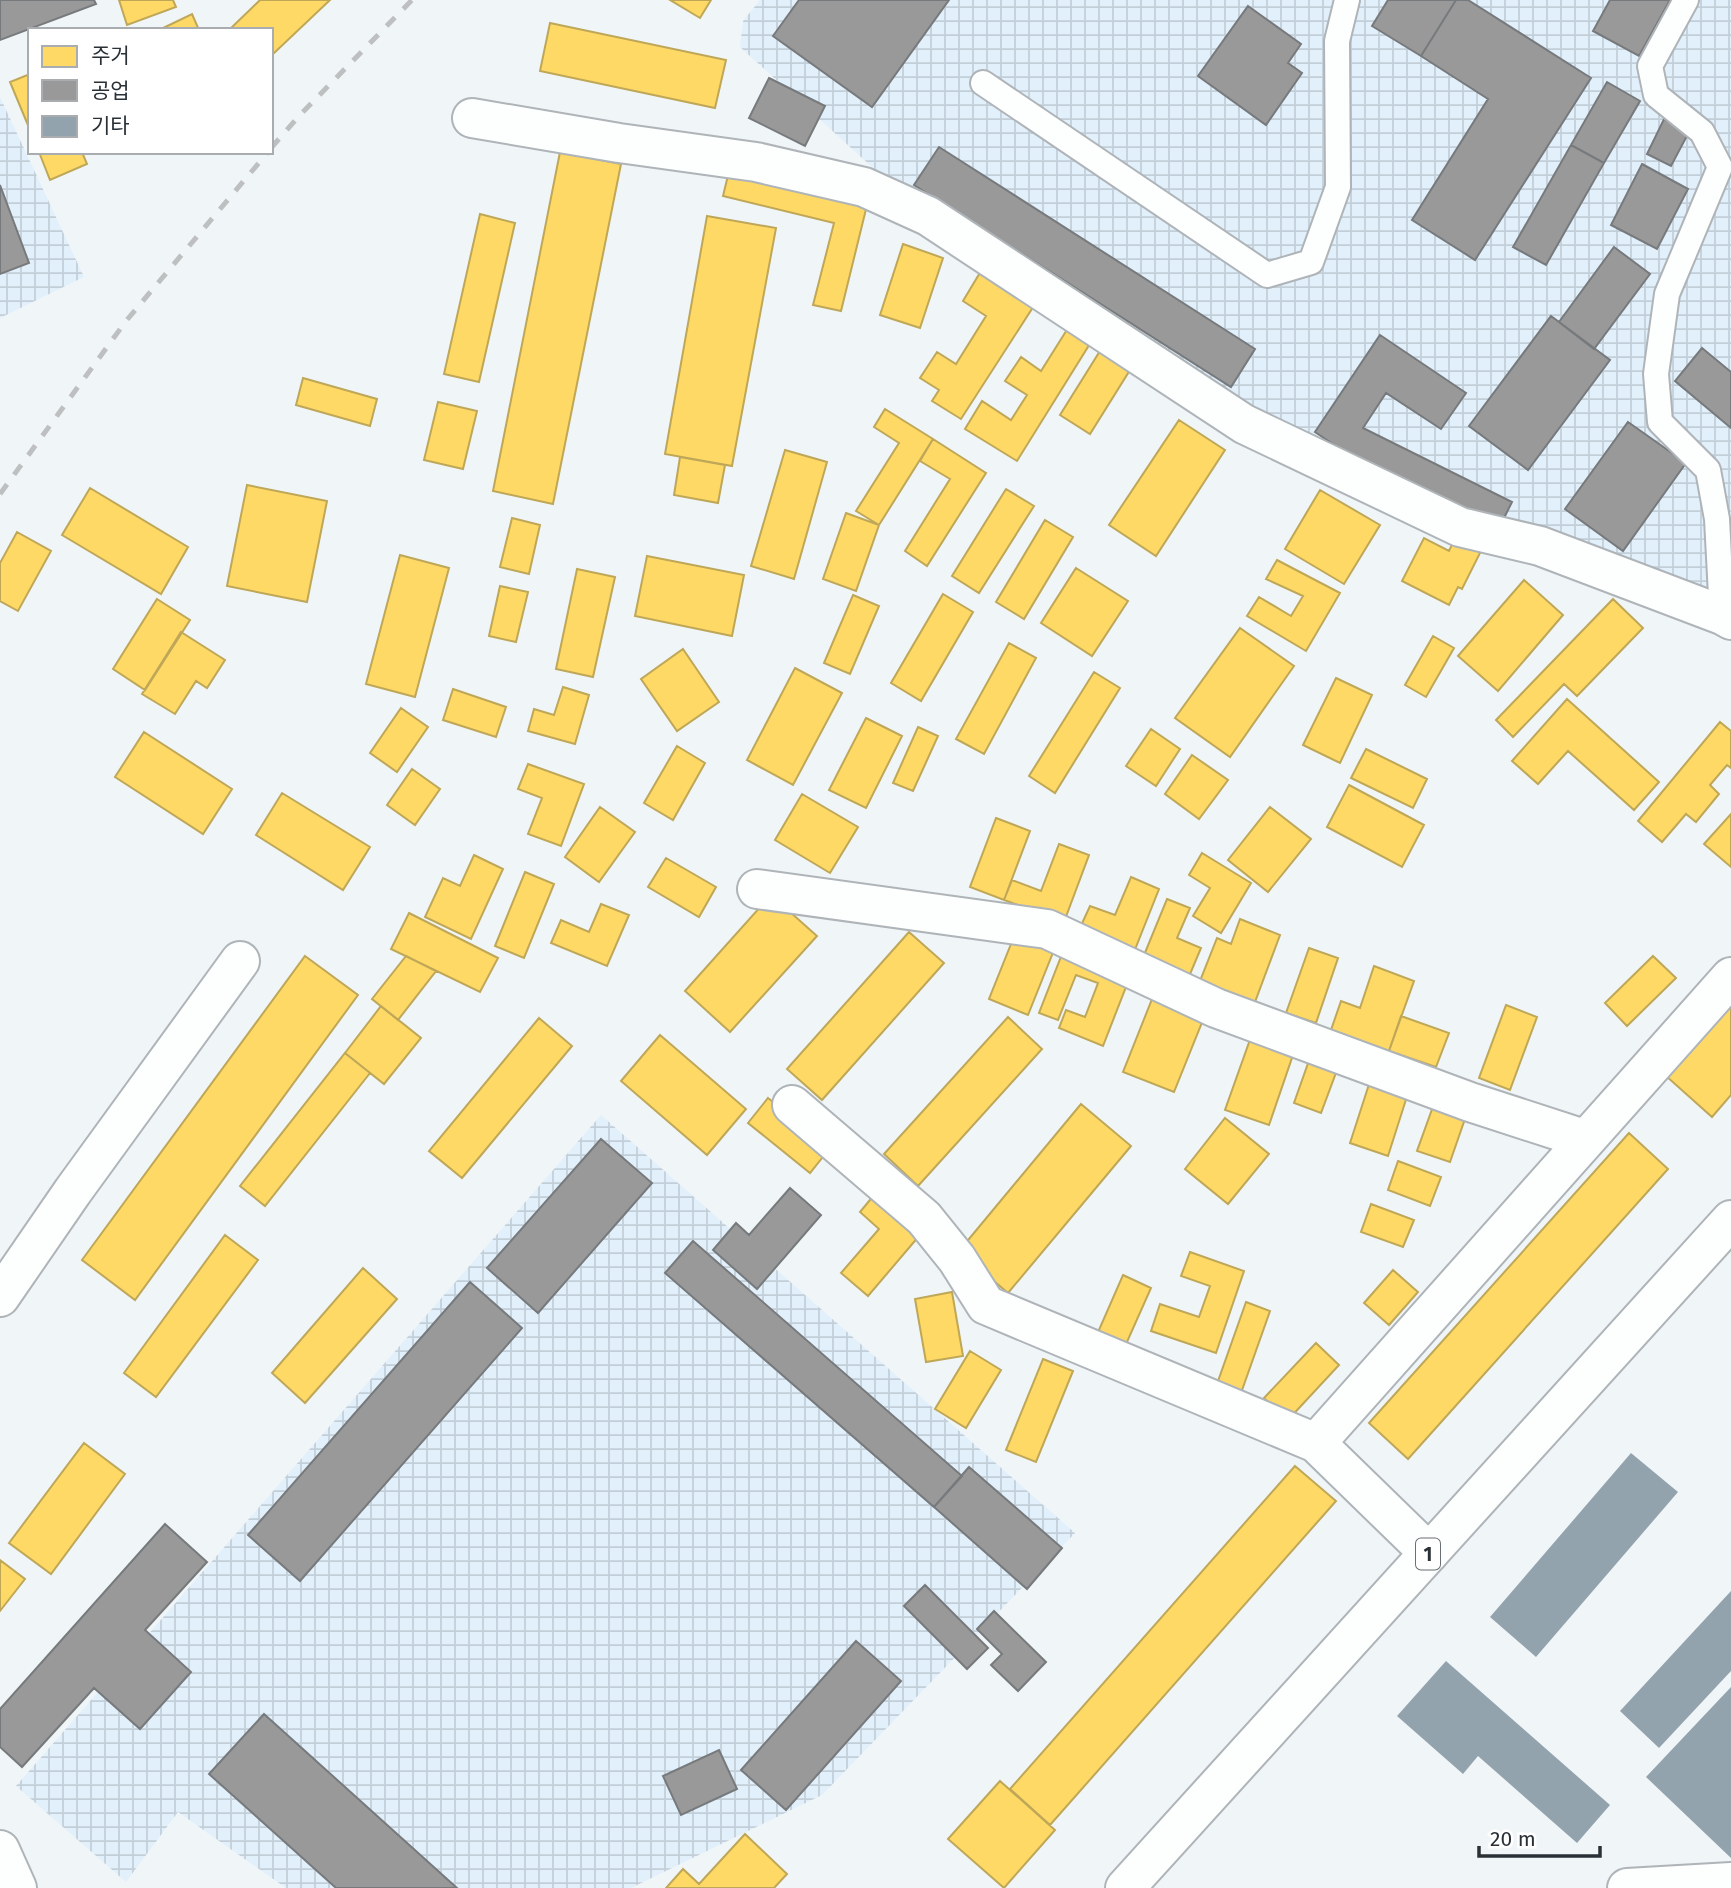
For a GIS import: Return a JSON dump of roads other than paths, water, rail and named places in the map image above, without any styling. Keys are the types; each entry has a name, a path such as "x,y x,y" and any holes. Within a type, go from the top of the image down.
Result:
{"street":[{"path":"472,118 619,144 756,162 864,187 928,216 1244,424 1460,527 1540,547 1726,617"},
{"path":"757,889 1047,929 1216,1008 1470,1102 1584,1139"},
{"path":"0,1297 73,1191 240,961"},
{"path":"1316,1443 1731,977"},
{"path":"792,1105 924,1218 957,1259 986,1305 1316,1443 1429,1553"},
{"name":"1","path":"1125,1888 1731,1220"},
{"path":"0,1850 17,1888"},
{"path":"1627,1888 1731,1882"}],"lane":[{"path":"983,83 1267,275 1311,262 1338,187 1337,41 1347,0"},
{"path":"1686,0 1650,66 1656,95 1702,132 1720,167 1667,294 1656,374 1660,422 1708,470 1717,519 1726,617"}],"railway":[{"path":"273,146 412,0"},
{"path":"0,494 126,321 266,154"}]}
